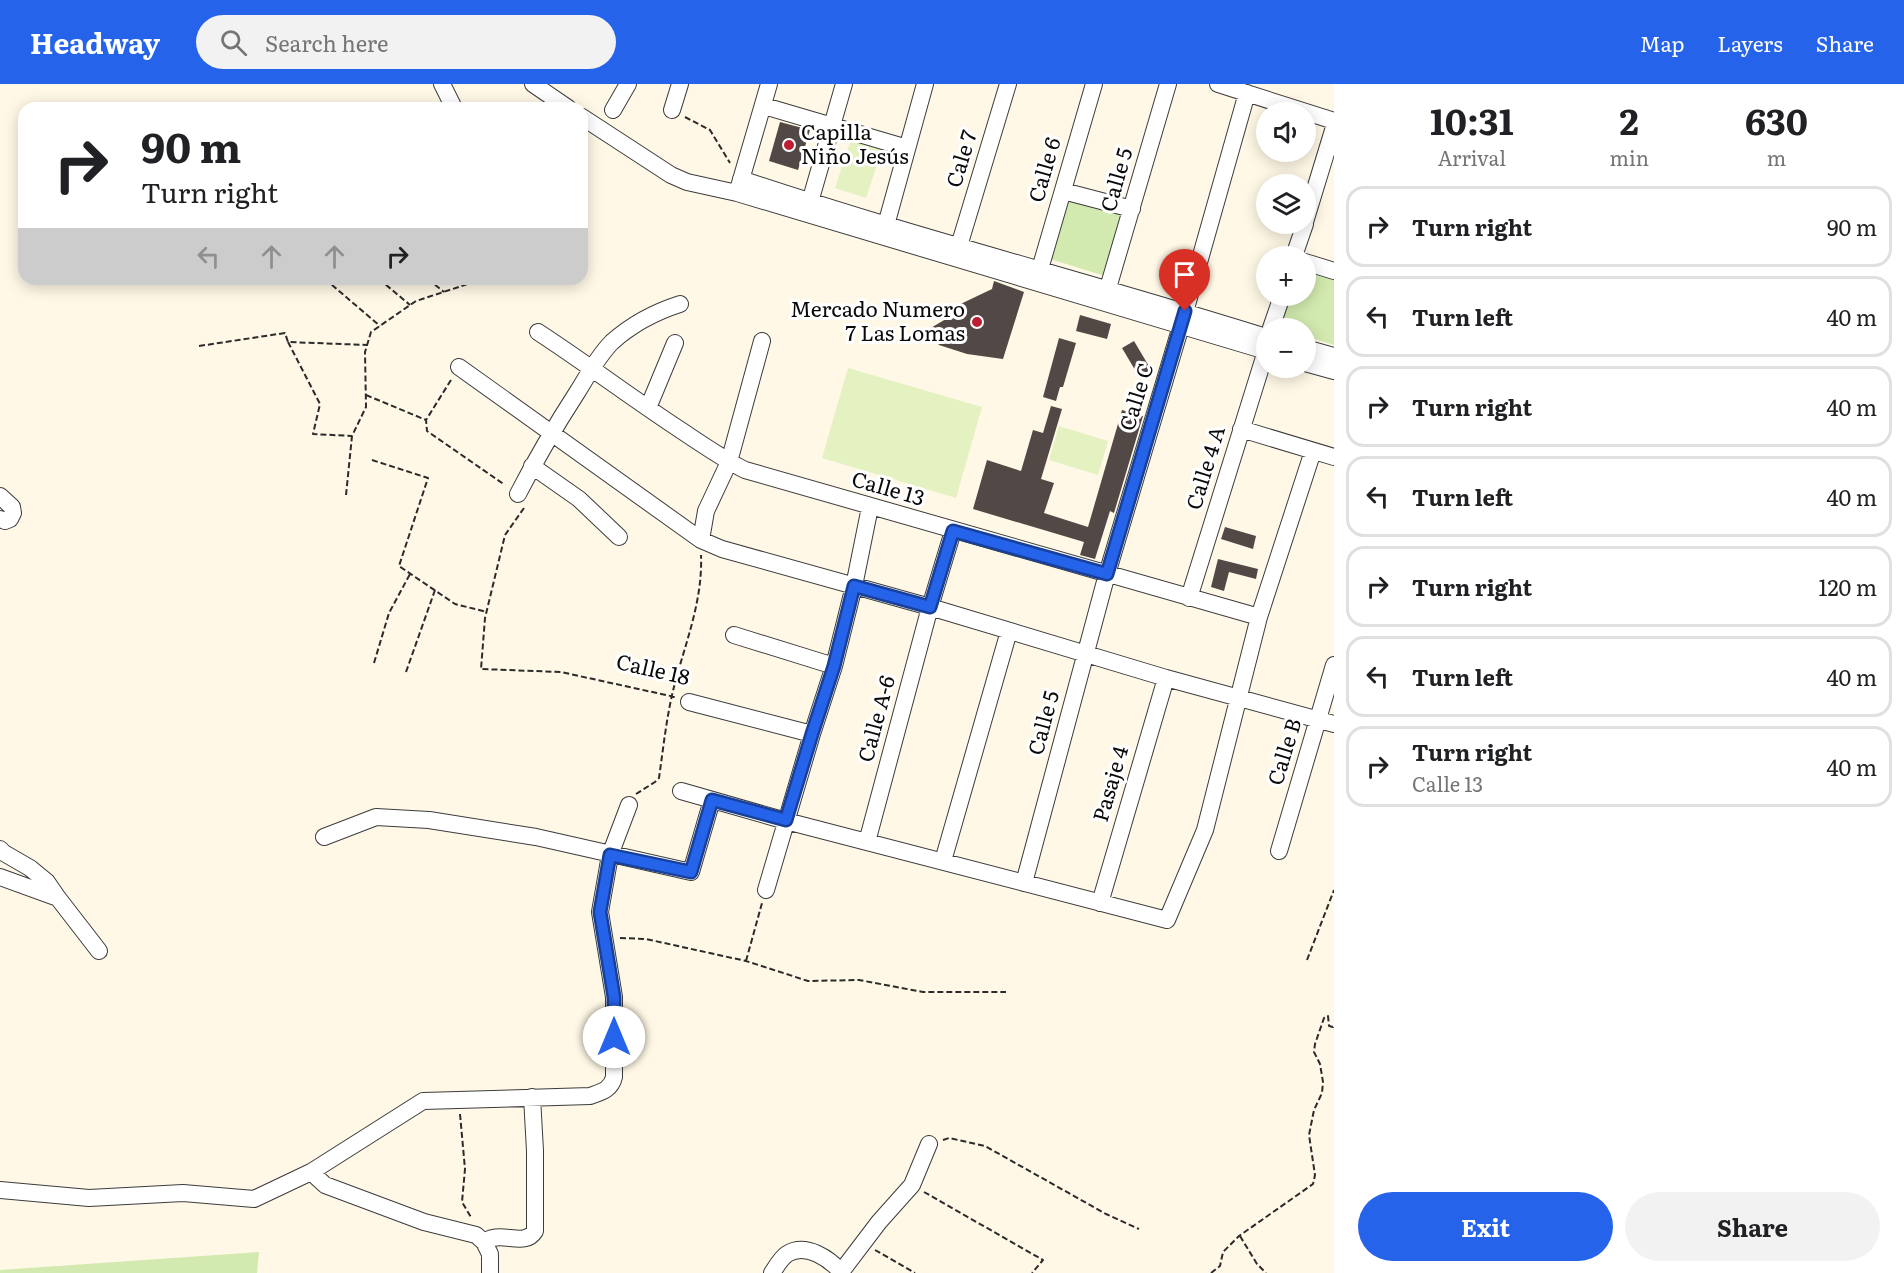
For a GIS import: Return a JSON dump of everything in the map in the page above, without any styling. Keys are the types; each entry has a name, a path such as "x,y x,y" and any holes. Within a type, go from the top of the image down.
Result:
{"street":[{"path":"442,84 451,102"},
{"path":"532,84 559,102"},
{"path":"613,110 628,84"},
{"path":"672,110 680,84"},
{"path":"739,186 769,84"},
{"path":"810,202 844,84"},
{"path":"885,225 925,84"},
{"name":"Cale 7","path":"959,246 1008,84"},
{"name":"Calle 6","path":"1040,268 1094,84"},
{"name":"Calle 5","path":"1108,288 1168,84"},
{"path":"1218,84 1334,121"},
{"name":"Calle C","path":"1107,574 1247,93"},
{"path":"764,106 907,148"},
{"path":"588,121 671,175 687,182 739,186 810,202 1040,268 1108,288 1256,347"},
{"path":"1316,187 1334,127"},
{"path":"739,186 1183,319 1256,335"},
{"path":"1063,191 1132,209"},
{"path":"1316,265 1334,271"},
{"path":"518,494 552,432 592,368 611,344 627,330 652,315 680,304"},
{"name":"Calle 13","path":"538,332 648,408 729,462 745,470 1259,617"},
{"path":"700,540 706,511 729,462 762,341"},
{"path":"648,408 675,343"},
{"path":"1316,351 1334,356"},
{"path":"1316,366 1334,371"},
{"path":"459,367 700,540 723,549 930,607 1166,678 1326,722"},
{"name":"Calle 4 A","path":"1189,598 1257,378"},
{"path":"1241,429 1334,457"},
{"path":"681,791 1167,920 1205,830 1259,617 1313,451"},
{"path":"532,466 579,499 619,537"},
{"path":"0,496 12,507 13,513 10,519 5,521 0,519"},
{"path":"766,890 834,666 854,586 870,507"},
{"name":"Calle A-6","path":"867,842 930,607 953,531"},
{"name":"Calle 5","path":"1024,883 1107,574"},
{"path":"943,861 1009,631"},
{"path":"734,635 834,666"},
{"name":"Calle B","path":"1278,851 1326,722 1334,665"},
{"name":"Pasaje 4","path":"1100,903 1166,678"},
{"name":"Calle 18","path":"689,702 812,734"},
{"path":"324,837 376,817 429,820 525,836 691,872 712,800"},
{"path":"0,1190 89,1198 183,1193 254,1199 311,1172 423,1101 590,1096 606,1090 612,1085 614,1077 614,997 600,912 610,855 629,806"},
{"path":"0,849 47,882 99,951"},
{"path":"0,877 58,898"},
{"path":"484,1242 493,1238 526,1239 535,1231 532,1097"},
{"path":"772,1273 787,1253 803,1250 827,1257 842,1272 863,1242 912,1185 929,1144"},
{"path":"311,1172 325,1185 424,1222 476,1235 484,1242 490,1254 490,1273"}],"path":[{"path":"672,110 710,130 739,186"},
{"path":"332,285 380,326"},
{"path":"387,285 410,305"},
{"path":"435,285 444,292"},
{"path":"346,495 352,436 366,407 365,352 371,333 416,301 465,285"},
{"path":"199,346 285,333 320,404 313,434 352,436"},
{"path":"288,342 367,345"},
{"path":"372,460 428,478 399,566 455,604 487,612 505,535 528,501 427,430 426,420 459,367"},
{"path":"366,395 426,420"},
{"path":"629,806 632,796 659,778 671,696 698,603 702,568 700,540"},
{"path":"374,663 388,613 411,573"},
{"path":"406,672 435,590"},
{"name":"Calle 18","path":"487,612 481,669 561,672 689,702"},
{"path":"746,961 766,890"},
{"path":"1306,960 1334,892"},
{"path":"605,938 646,939 746,961 808,981 859,980 923,992 1006,992"},
{"path":"1213,1272 1220,1266 1223,1252 1239,1236 1313,1184 1316,1175 1309,1135 1314,1110 1322,1093 1323,1082 1320,1064 1314,1052 1315,1044 1324,1018 1328,1016 1329,1026 1334,1025"},
{"path":"459,1099 465,1169 462,1202 473,1222"},
{"path":"929,1144 949,1138 985,1146 1106,1214 1139,1229"},
{"path":"912,1185 1043,1260 1032,1273"},
{"path":"1239,1236 1257,1264 1266,1273"},
{"path":"863,1242 915,1273"}],"green space":[{"path":"851,139 882,149 866,198 835,188"},
{"path":"1067,198 1123,214 1105,276 1050,259"},
{"path":"1316,268 1334,274 1334,345 1316,339 1316,318 1281,318 1284,306 1316,306"},
{"path":"848,368 982,407 956,498 822,458"},
{"path":"1059,426 1108,441 1098,475 1049,460"},
{"path":"259,1252 257,1273 0,1273 0,1270"}],"building":[{"name":"Capilla Niño Jesús","path":"780,122 810,130 798,170 769,161"},
{"name":"Mercado Numero 7 Las Lomas","path":"994,281 1024,292 1003,359 967,354 939,345 929,329 951,316 948,310 992,289"},
{"path":"1080,315 1111,324 1107,339 1076,331"},
{"path":"1059,338 1076,343 1063,387 1060,387 1056,401 1043,397"},
{"path":"1134,341 1153,373 1141,380 1122,348"},
{"path":"1051,406 1062,409 1041,479 1054,483 1044,513 1088,527 1122,410 1143,416 1114,513 1110,511 1095,559 1080,555 1084,542 973,509 987,460 1021,471 1033,430 1043,433"},
{"path":"1225,527 1256,536 1253,549 1221,539"},
{"path":"1218,559 1258,569 1256,579 1229,572 1224,591 1211,587"}],"place":[{"name":"Capilla Niño Jesús","path":"789,145"},
{"name":"Mercado Numero 7 Las Lomas","path":"977,322"}],"route":[{"path":"614,1037 614,997 600,912 610,855 691,872 712,800 786,820 834,666 854,586 930,607 953,531 1107,574 1185,311"}]}
